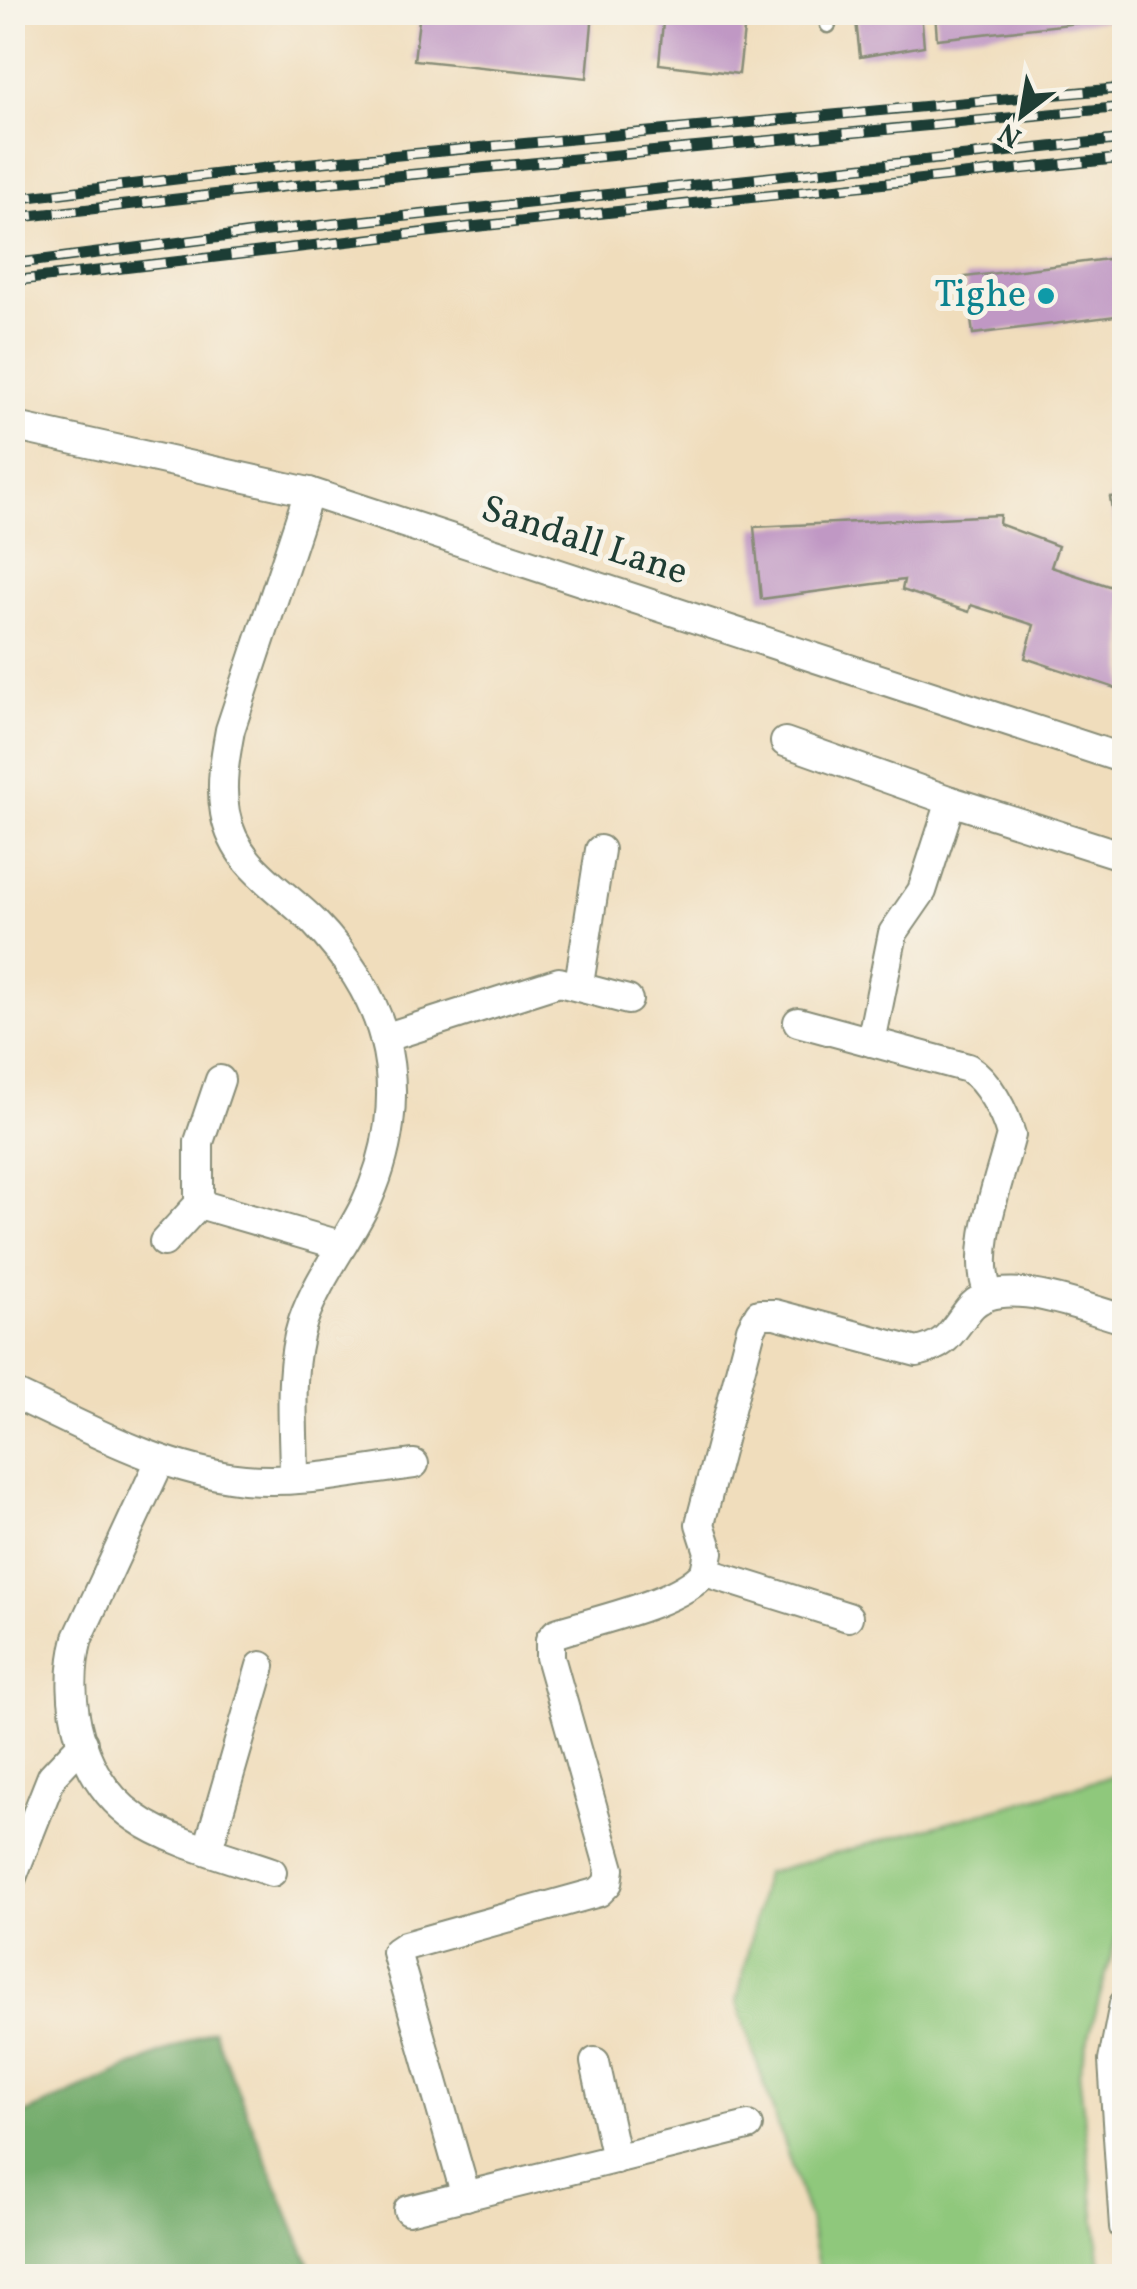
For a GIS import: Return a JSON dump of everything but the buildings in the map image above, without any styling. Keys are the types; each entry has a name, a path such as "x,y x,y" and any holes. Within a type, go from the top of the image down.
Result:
{"street":[{"name":"Sandall Lane","path":"12,426 309,492 1124,760"},
{"path":"294,1479 294,1360 304,1320 340,1245 363,1209 380,1168 392,1107 384,1038 367,997 347,962 312,921 268,886 241,852 225,814 223,771 230,730 309,492"},
{"path":"785,742 951,802 1120,855"},
{"path":"871,1042 893,933 922,891 951,802"},
{"path":"579,984 600,850"},
{"path":"384,1038 559,982 579,984 628,1000"},
{"path":"798,1022 968,1068 979,1075 1008,1123 1011,1136 984,1239 980,1276 988,1294"},
{"path":"164,1242 200,1204 199,1142 220,1080"},
{"path":"200,1204 340,1245"},
{"path":"466,2196 396,1952 404,1946 599,1892 608,1883 610,1869 550,1656 550,1640 556,1633 672,1596 693,1586 705,1572 709,1552 700,1524 751,1330 760,1314 776,1314 917,1352 939,1347 971,1305 988,1294 1012,1290 1124,1319"},
{"path":"12,1394 160,1461 246,1479 294,1479 414,1464"},
{"path":"160,1461 78,1638 71,1665 71,1697 83,1744 100,1779 134,1817 157,1830 272,1872"},
{"path":"705,1572 848,1617"},
{"path":"208,1849 261,1666"},
{"path":"12,1877 52,1776 83,1744"},
{"path":"1124,2004 1113,2061 1124,2226"},
{"path":"595,2062 616,2159"},
{"path":"408,2210 748,2126"}],"green space":[{"path":"1124,1773 1124,1909 1079,2072 1102,2276 820,2276 809,2219 737,2002 765,1873"},
{"path":"213,2030 314,2276 13,2276 13,2119"}],"railway":[{"path":"12,199 291,165 1124,88"},
{"path":"12,218 290,186 1124,107"},
{"path":"12,264 268,231 1124,139"},
{"path":"12,281 471,227 1124,158"}],"place":[{"name":"Tighe","path":"1046,296"}]}
